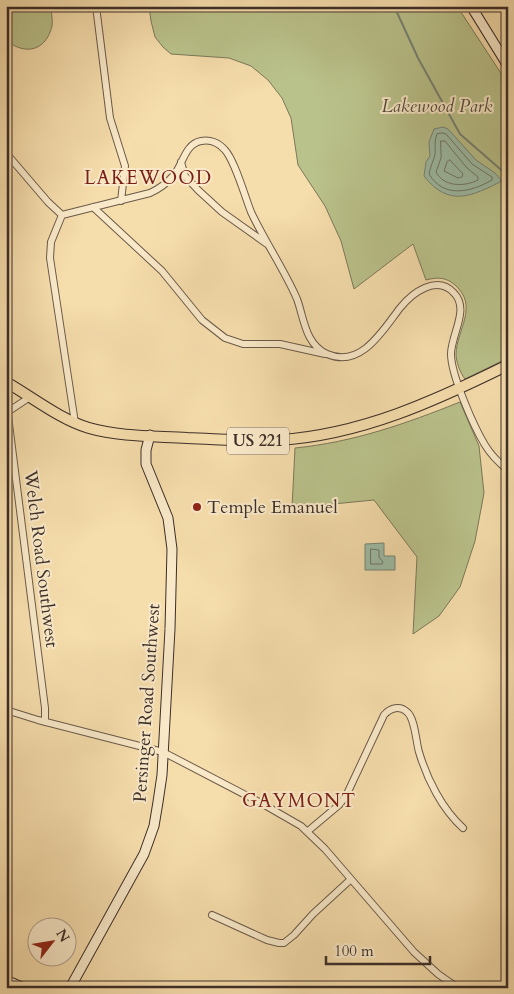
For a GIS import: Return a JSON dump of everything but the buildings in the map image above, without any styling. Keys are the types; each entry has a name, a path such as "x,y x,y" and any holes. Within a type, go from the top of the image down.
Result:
{"main road":[{"name":"US 221","path":"6,382 75,423 105,431 251,441 321,435 368,425 411,410 460,389 508,365"}],"street":[{"path":"96,6 110,118 125,166 121,201"},
{"path":"471,6 508,66"},
{"path":"62,215 150,193 158,189 174,174 190,148 199,141 213,142 224,149 232,161 252,213 296,297 307,332 312,341 326,354"},
{"path":"6,153 48,202 62,215"},
{"path":"181,162 185,176 198,190 222,212 268,244"},
{"path":"93,207 162,271 202,320 225,338 243,344 280,344 326,354 346,356 362,351 380,335 410,298 429,286 440,285 446,287 455,293 460,304 460,314 451,355 460,389 485,445 493,457 508,470"},
{"path":"62,215 51,242 50,258 75,423"},
{"path":"7,413 30,397"},
{"name":"Welch Road Southwest","path":"6,400 45,708 44,722"},
{"name":"Persinger Road Southwest","path":"70,988 126,887 150,838 158,802 163,752 170,629 172,546 168,518 146,464 146,450 150,435"},
{"path":"308,832 339,806 346,796 384,716 392,709 402,708 410,715 419,753 433,786 450,814 463,828"},
{"path":"6,710 44,722 163,752 261,803 308,832 326,849 350,880 414,952 438,974 458,988"},
{"path":"212,915 267,940 284,943 294,936 313,914 350,880"},
{"path":"6,980 24,988"}],"green space":[{"path":"6,6 51,6 52,26 45,41 40,46 27,49 20,48 6,40"},
{"name":"Lakewood Park","path":"149,6 457,6 508,84 508,358 465,379 461,374 456,354 466,309 462,293 448,280 438,278 426,280 413,244 354,289 341,241 325,206 298,165 291,118 282,98 268,80 251,66 229,58 171,54 155,37"},
{"path":"460,402 479,446 484,493 475,541 460,587 439,616 413,634 417,557 374,500 292,508 295,448 359,437 419,418"}],"water":[{"path":"443,127 448,129 476,160 495,173 502,181 481,191 461,196 452,196 433,186 424,176 426,162 430,156 429,142 434,129"},
{"path":"384,543 384,556 395,556 395,570 365,570 365,544"}],"waterway":[{"path":"394,6 418,58 460,134 508,177"}],"place":[{"name":"Temple Emanuel","path":"197,507"}],"district":[{"name":"LAKEWOOD","path":"148,178"},
{"name":"GAYMONT","path":"299,801"}]}
